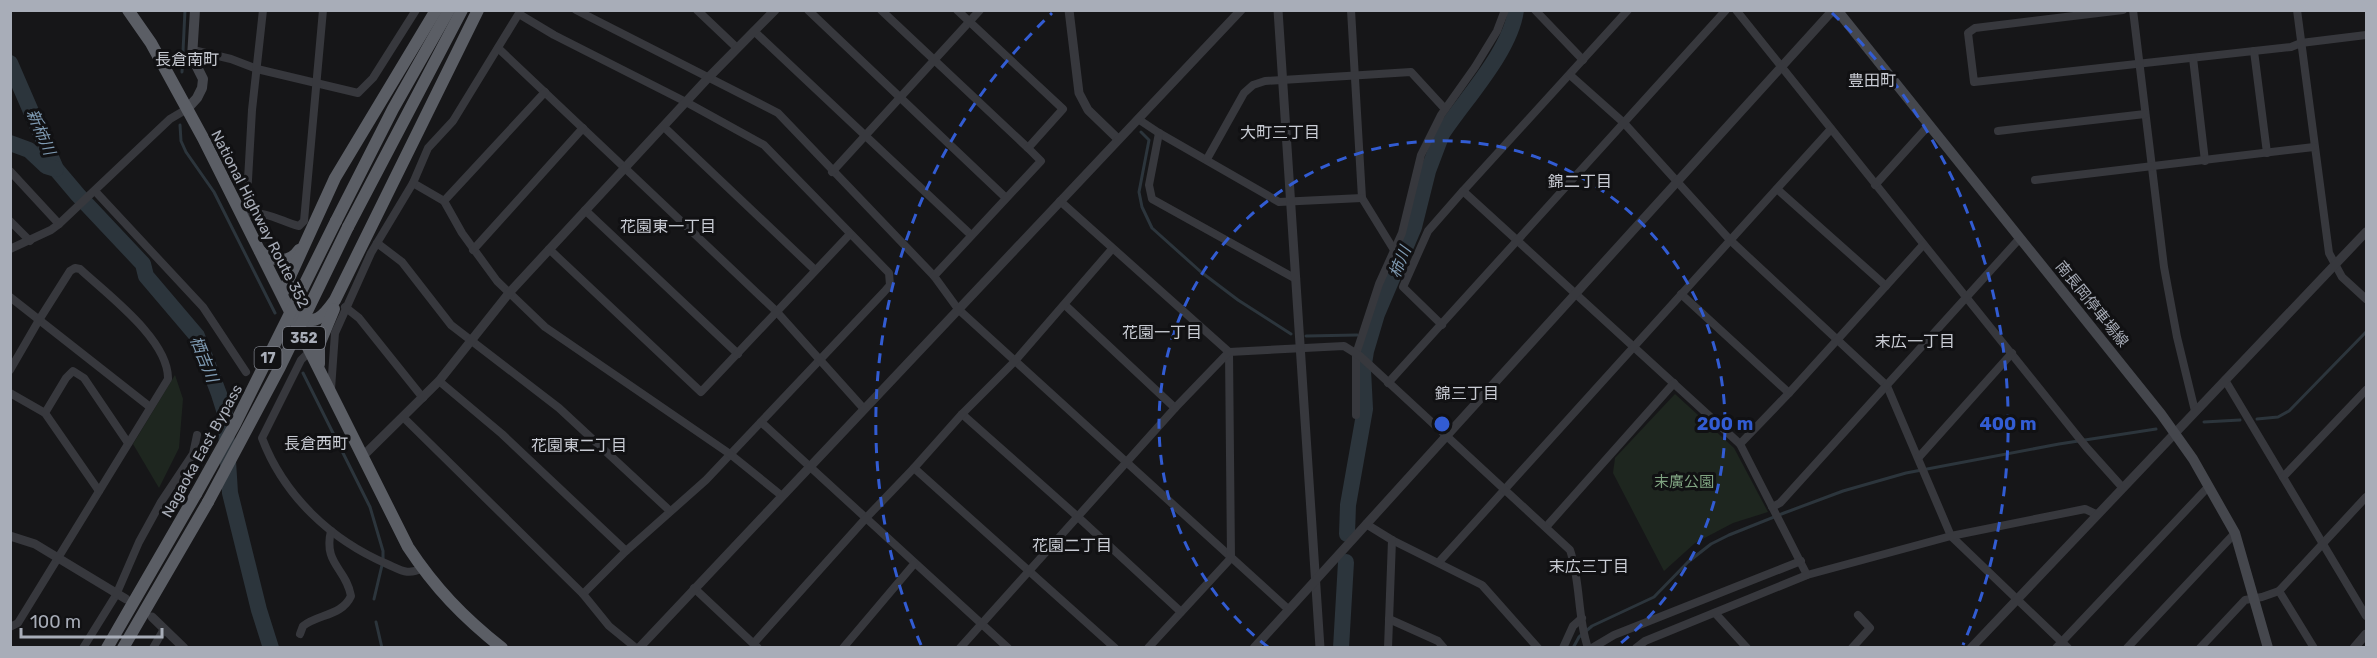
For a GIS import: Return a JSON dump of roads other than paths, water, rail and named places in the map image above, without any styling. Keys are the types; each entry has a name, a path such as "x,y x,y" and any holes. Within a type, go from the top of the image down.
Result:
{"highway":[{"name":"National Highway Route 352","path":"128,10 151,43 246,218 256,248 282,294 397,526 422,568 457,610 502,648"},
{"path":"282,294 334,178 436,10"},
{"name":"Nagaoka East Bypass","path":"108,648 235,424 393,109 448,10"},
{"name":"Nagaoka East Bypass","path":"123,648 208,502 275,376 348,227 462,10"},
{"path":"288,308 305,321 311,321 324,315 335,300 478,10"},
{"path":"256,248 266,256 286,260 297,254 305,242"},
{"path":"318,367 322,338 355,262"}],"main road":[{"path":"187,109 202,88 203,79 194,62 195,10"},
{"name":"南長岡停車場線","path":"1835,10 2175,432 2235,533 2267,647"}],"street":[{"path":"246,218 252,110 263,10"},
{"path":"246,218 254,213 299,226 304,221 323,10"},
{"path":"193,51 231,59 257,69 315,84 358,93 374,78 416,10"},
{"path":"576,10 778,113 934,276 958,309 1288,609"},
{"path":"697,10 737,48"},
{"path":"808,10 899,99 1006,198"},
{"path":"881,10 1041,161 934,276"},
{"path":"957,10 1063,109 1028,148"},
{"path":"832,172 980,10"},
{"path":"1070,10 1078,93 1088,110 1118,139"},
{"path":"404,418 583,594 609,626 638,648 1241,10"},
{"path":"1278,10 1320,648"},
{"path":"1351,10 1362,198 1394,250"},
{"path":"1356,415 1358,355 1379,284 1401,233 1421,155 1444,109 1475,68 1497,31 1505,10"},
{"path":"1535,10 1583,60"},
{"path":"1442,325 1403,287 1428,231 1628,10"},
{"path":"1388,383 1726,10"},
{"path":"1736,10 2078,437 2122,487"},
{"path":"1254,648 1835,10"},
{"path":"2123,10 1975,28 1968,33 1974,82 2291,47 2301,43 2367,35"},
{"path":"2133,10 2164,267 2177,337 2195,411"},
{"path":"2297,10 2329,253 2342,277 2367,299"},
{"path":"362,457 440,381 508,293 708,78 774,11"},
{"path":"331,394 333,346 345,307 377,243 413,183 428,148 453,121 520,12 572,45 686,102 764,145 889,273 890,285 706,480 626,551 583,594"},
{"path":"754,31 971,235"},
{"path":"498,48 776,311 864,409"},
{"path":"2254,51 2267,153"},
{"path":"2193,58 2205,160"},
{"path":"1207,159 1244,93 1258,83 1411,72 1444,109"},
{"path":"1570,75 1624,123 1730,240 1887,386 1951,537 2017,598 2062,646 2209,486"},
{"path":"444,201 545,92"},
{"path":"10,249 30,241 60,223 170,119 187,109"},
{"path":"1998,131 2145,114"},
{"path":"1138,119 1279,202 1362,198"},
{"path":"1875,185 1929,125"},
{"path":"664,127 815,270"},
{"path":"473,250 583,128"},
{"path":"1439,562 1831,129"},
{"path":"1159,133 1149,185 1152,199 1296,279"},
{"path":"2035,180 2314,147"},
{"path":"10,171 60,223"},
{"path":"413,183 444,201 473,250 508,293 545,327 730,454 782,496"},
{"path":"1777,189 1886,286"},
{"path":"1463,191 1740,444 1808,575"},
{"path":"94,192 203,307 246,372"},
{"path":"1060,201 1229,352 1231,558 1148,648"},
{"path":"585,210 738,354"},
{"path":"10,221 30,241"},
{"path":"1971,648 2096,514 2367,232"},
{"path":"549,249 701,392 850,234"},
{"path":"1773,508 2020,238"},
{"path":"377,243 402,262 451,325 559,408 670,511"},
{"path":"1740,444 1923,245"},
{"path":"694,588 756,645 866,518 962,414 1015,361 1112,249"},
{"path":"10,370 39,320 70,272 75,268 80,269 152,336 167,363 168,379 59,559 18,623 10,627"},
{"path":"1681,294 1789,393"},
{"path":"10,297 150,407"},
{"path":"1065,305 1175,408"},
{"path":"345,307 359,318 423,398"},
{"path":"960,648 1175,408 1229,352 1344,346 1358,355 1570,550 1576,567 1583,628 1589,646 1801,561"},
{"path":"310,351 302,360 262,438 270,457 283,480 296,496 331,531 383,562 409,573 422,568"},
{"path":"1920,460 2012,353"},
{"path":"45,413 66,378 73,371 84,378 128,443"},
{"path":"2225,380 2367,616"},
{"path":"440,381 502,434 626,551"},
{"path":"1546,527 1674,383"},
{"path":"2283,477 2367,390"},
{"path":"10,393 45,413 99,491"},
{"path":"266,405 274,412"},
{"path":"962,414 1181,612"},
{"path":"761,422 1008,648"},
{"path":"83,648 116,595 139,542 161,502 193,454 197,435"},
{"path":"914,468 1115,648"},
{"path":"2200,648 2245,600 2279,591 2367,497"},
{"path":"1636,648 1646,640 1808,575 1951,537 2085,509 2096,514"},
{"path":"1366,524 1392,540 1482,585 1538,648"},
{"path":"300,634 308,621 341,609 348,604 351,596 328,550 331,531"},
{"path":"2127,648 2235,533"},
{"path":"10,536 35,544 126,600"},
{"path":"1388,648 1392,540"},
{"path":"846,646 914,564"},
{"path":"2279,591 2314,648"},
{"path":"1715,613 1747,648"},
{"path":"1852,648 1870,628 1858,615"},
{"path":"152,617 184,648"},
{"path":"1563,648 1573,627 1582,618"},
{"path":"1389,619 1438,642 1444,648"},
{"path":"153,648 164,629"},
{"path":"2354,648 2367,634"}],"waterway":[{"path":"182,72 185,10"},
{"name":"柿川","path":"1347,534 1348,505 1365,409 1363,370 1377,314 1414,227 1428,171 1442,134 1496,58 1512,26 1516,10"},
{"name":"栖吉川","path":"10,63 56,169 143,264 146,276 197,336 225,413 230,493 259,610 271,648"},
{"path":"180,125 181,141 186,152 214,192 275,313"},
{"path":"1141,132 1149,140 1139,192 1142,207 1152,228 1201,272 1238,300 1291,334"},
{"name":"栖吉川","path":"10,143 29,150 46,166 56,169"},
{"path":"2257,419 2278,417 2289,411 2366,332"},
{"path":"1306,336 1357,335"},
{"path":"303,373 370,507 383,551 383,561 374,599"},
{"path":"2204,422 2240,420"},
{"path":"1573,648 1579,637 1592,626 1654,597 1688,562 1711,544 1784,513 1843,491 1906,473 2059,444 2156,429"},
{"name":"柿川","path":"1341,648 1346,562"},
{"path":"376,622 382,648"}],"district":[{"name":"長倉南町","path":"187,59"},
{"name":"豊田町","path":"1872,80"},
{"name":"大町三丁目","path":"1280,132"},
{"name":"錦二丁目","path":"1580,181"},
{"name":"花園東一丁目","path":"668,226"},
{"name":"花園一丁目","path":"1162,332"},
{"name":"末広一丁目","path":"1915,341"},
{"name":"錦三丁目","path":"1467,393"},
{"name":"長倉西町","path":"316,443"},
{"name":"花園東二丁目","path":"579,445"},
{"name":"花園二丁目","path":"1072,545"},
{"name":"末広三丁目","path":"1589,566"}],"water label":[{"name":"新柿川","path":"41,132"}],"park label":[{"name":"末廣公園","path":"1684,482"}]}
